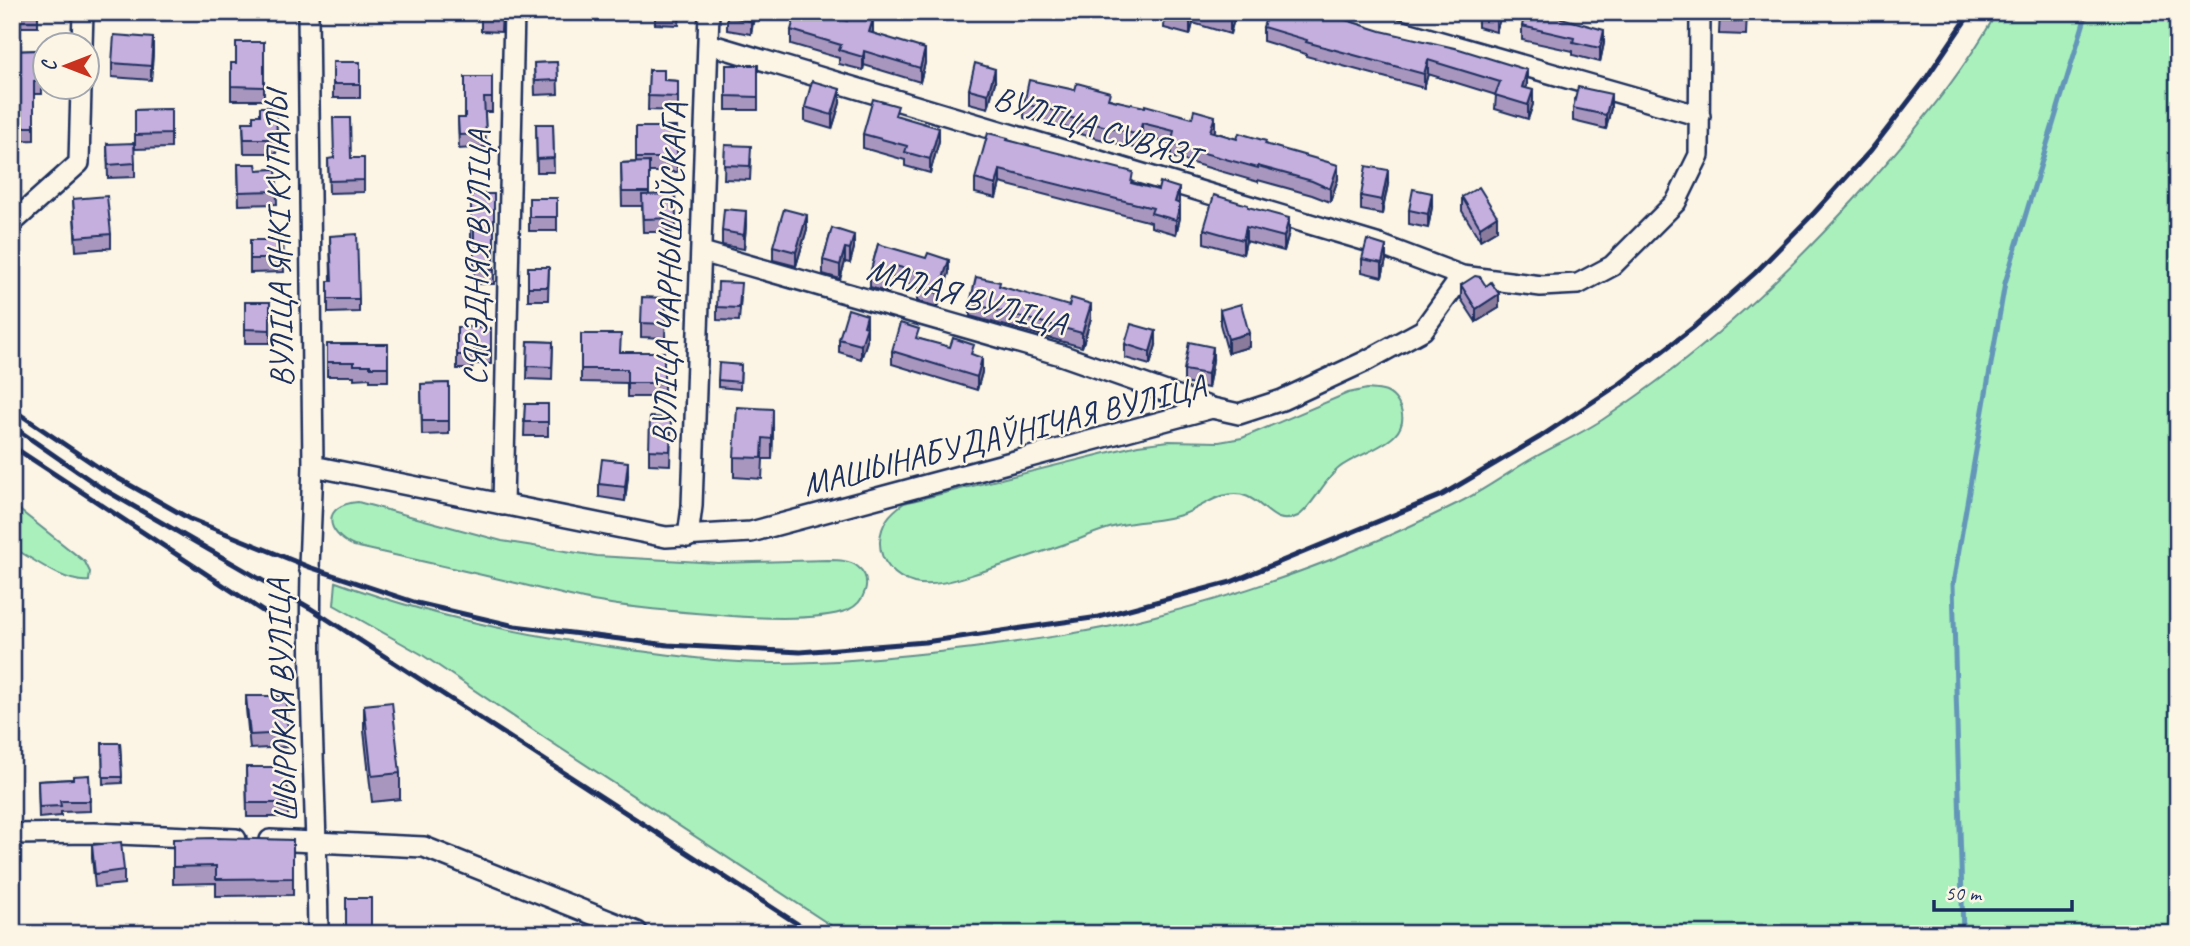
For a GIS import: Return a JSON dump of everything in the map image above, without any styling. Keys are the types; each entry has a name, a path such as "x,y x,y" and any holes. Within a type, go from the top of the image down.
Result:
{"street":[{"path":"82,32 83,12"},
{"name":"ВУЛІЦА ЯНКІ КУПАЛЫ","path":"308,12 313,466"},
{"name":"СЯРЭДНЯЯ ВУЛІЦА","path":"503,505 514,12"},
{"name":"ВУЛІЦА ЧАРНЫШЭЎСКАГА","path":"688,537 692,506 709,12"},
{"path":"1336,12 1700,116"},
{"path":"1462,276 1541,286 1578,284 1612,266 1676,202 1699,155 1700,12"},
{"name":"ВУЛІЦА СУВЯЗІ","path":"709,44 1380,245 1462,276"},
{"path":"12,223 79,163 81,102"},
{"name":"МАЛАЯ ВУЛІЦА","path":"702,251 1061,355 1212,408"},
{"name":"МАШЫНАБУДАЎНІЧАЯ ВУЛІЦА","path":"313,466 666,537 751,532 1212,408 1239,414 1282,400 1364,362 1423,330 1462,276"},
{"name":"ШЫРОКАЯ ВУЛІЦА","path":"313,466 310,567 311,692 318,934"},
{"path":"12,834 94,834 424,847 637,932"}],"green space":[{"path":"1997,12 2178,12 2178,934 844,934 421,654 334,605 336,582 408,606 556,639 720,660 756,663 824,662 1040,639 1151,617 1267,583 1381,539 1473,495 1602,420 1696,351 1744,311 1789,268 1872,179 1948,87"},
{"path":"1367,389 1392,395 1402,416 1400,427 1384,444 1339,468 1298,516 1278,518 1247,496 1222,496 1176,517 1112,527 981,572 931,584 907,581 890,568 882,555 880,541 884,524 904,503 1138,445 1169,441 1219,442 1242,438 1348,393"},
{"path":"358,502 502,541 597,556 718,563 844,561 863,572 865,591 859,602 848,610 807,617 732,616 616,605 354,546 337,534 331,520 338,508"},
{"path":"12,504 85,562 90,572 89,581 60,575 12,547"}],"building":[{"path":"481,12 502,12 501,18 481,18"},
{"path":"728,12 753,12 751,21 727,16"},
{"path":"796,12 817,12 847,21 850,13 873,19 869,32 925,49 920,68 864,51 863,57 839,50 841,45 791,30"},
{"path":"1192,12 1190,21 1164,14"},
{"path":"1204,12 1232,12 1230,20"},
{"path":"1268,12 1329,12 1381,31 1459,49 1527,70 1522,87 1533,90 1528,105 1495,95 1500,82 1428,60 1424,74 1306,42 1307,40 1263,27"},
{"path":"1498,12 1496,19 1478,14"},
{"path":"1525,12 1540,12 1604,30 1600,48 1573,42 1574,38 1522,26"},
{"path":"1720,12 1746,12 1746,21 1719,20"},
{"path":"114,35 153,38 151,66 112,63"},
{"path":"236,42 264,42 264,87 231,86 231,63 236,63"},
{"path":"32,50 34,127 12,127 12,51"},
{"path":"333,62 360,62 360,84 333,84"},
{"path":"557,62 558,80 535,81 534,63"},
{"path":"975,63 995,69 988,94 969,89"},
{"path":"726,65 758,65 758,97 726,96"},
{"path":"649,70 664,70 664,80 678,81 678,97 648,96"},
{"path":"465,77 492,77 492,98 484,98 486,134 459,135 458,118 465,118"},
{"path":"1029,80 1075,90 1077,83 1110,92 1108,99 1145,105 1192,118 1194,110 1215,116 1210,131 1237,139 1239,133 1266,141 1265,144 1338,165 1330,189 1312,181 1171,144 1174,131 1142,123 1139,135 1068,117 1069,114 1024,104"},
{"path":"812,81 840,89 832,115 805,107"},
{"path":"1578,87 1611,94 1606,115 1573,108"},
{"path":"873,99 898,106 895,115 939,128 930,159 905,152 907,146 863,134"},
{"path":"260,107 276,107 277,139 244,139 243,122 253,122 253,115 260,115"},
{"path":"171,109 171,134 135,135 135,110"},
{"path":"333,118 350,118 351,158 364,158 364,180 329,181 328,159 334,158"},
{"path":"536,124 553,124 554,158 537,159"},
{"path":"636,127 677,127 677,158 636,158"},
{"path":"988,133 1133,172 1131,183 1158,190 1160,182 1179,188 1175,202 1180,204 1176,220 1151,213 1153,208 1000,170 996,185 975,179"},
{"path":"134,143 135,163 108,165 107,144"},
{"path":"725,145 751,146 750,166 724,165"},
{"path":"649,162 649,192 622,192 621,163"},
{"path":"238,164 256,164 257,170 276,169 277,191 239,192"},
{"path":"1366,166 1388,170 1382,200 1361,196"},
{"path":"1479,187 1497,216 1480,227 1462,197"},
{"path":"1413,189 1432,193 1428,214 1409,210"},
{"path":"471,194 494,194 494,270 474,270"},
{"path":"675,194 676,218 643,219 642,195"},
{"path":"1214,195 1289,218 1284,237 1246,227 1243,240 1204,229"},
{"path":"107,196 111,234 76,237 73,199"},
{"path":"529,198 557,198 557,217 529,217"},
{"path":"724,209 746,211 744,235 722,231"},
{"path":"784,209 807,215 796,252 773,246"},
{"path":"832,228 854,235 850,249 845,248 840,265 823,260"},
{"path":"357,234 359,299 328,299 328,281 332,281 330,236"},
{"path":"250,240 283,240 284,259 250,259"},
{"path":"1367,240 1386,246 1382,263 1362,259"},
{"path":"878,244 926,258 928,253 949,260 938,293 917,287 921,273 892,265 888,279 870,274"},
{"path":"528,267 549,267 548,287 528,287"},
{"path":"1475,276 1480,277 1486,286 1491,282 1499,294 1476,309 1461,285"},
{"path":"976,277 1000,282 999,286 1069,306 1071,298 1091,304 1082,333 970,303"},
{"path":"718,282 741,283 739,308 717,307"},
{"path":"642,297 666,298 665,324 641,323"},
{"path":"245,302 270,302 270,330 245,329"},
{"path":"1241,304 1249,333 1228,339 1220,310"},
{"path":"848,309 867,315 864,326 867,327 861,345 839,339"},
{"path":"900,323 919,329 916,338 950,347 953,338 974,345 971,354 982,358 977,377 892,351"},
{"path":"1131,324 1156,331 1150,352 1125,344"},
{"path":"457,327 491,328 491,350 473,350 472,355 457,355"},
{"path":"581,334 621,334 620,352 664,352 664,383 627,383 627,369 581,369"},
{"path":"528,341 553,342 552,367 527,366"},
{"path":"1189,342 1213,347 1208,374 1184,370"},
{"path":"327,344 388,344 388,367 354,365 354,362 327,362"},
{"path":"719,363 741,365 740,382 718,380"},
{"path":"449,383 449,421 422,421 421,384"},
{"path":"525,404 548,404 548,422 524,422"},
{"path":"737,407 773,409 772,439 763,438 762,458 734,457"},
{"path":"650,417 671,418 670,451 649,450"},
{"path":"602,459 628,462 625,487 599,484"},
{"path":"246,696 286,696 288,733 250,735"},
{"path":"392,702 400,773 372,776 364,705"},
{"path":"102,743 120,743 122,777 103,777"},
{"path":"246,767 287,767 288,803 247,803"},
{"path":"89,775 90,801 60,801 61,806 39,807 38,781 73,779 73,776"},
{"path":"173,839 293,840 293,878 216,879 216,866 173,867"},
{"path":"121,842 124,870 95,874 92,845"},
{"path":"346,898 371,898 371,933 346,933"}],"waterway":[{"path":"1963,934 1953,584 2005,283 2087,12"}],"railway":[{"path":"12,409 98,467 190,519 309,567 417,603 515,626 668,645 800,652 925,642 1099,617 1231,582 1442,495 1540,437 1621,383 1694,327 1755,273 1814,213 1871,150 1925,80 1971,12"},
{"path":"12,426 100,487 310,608 813,934"},
{"path":"12,446 267,614"}]}
